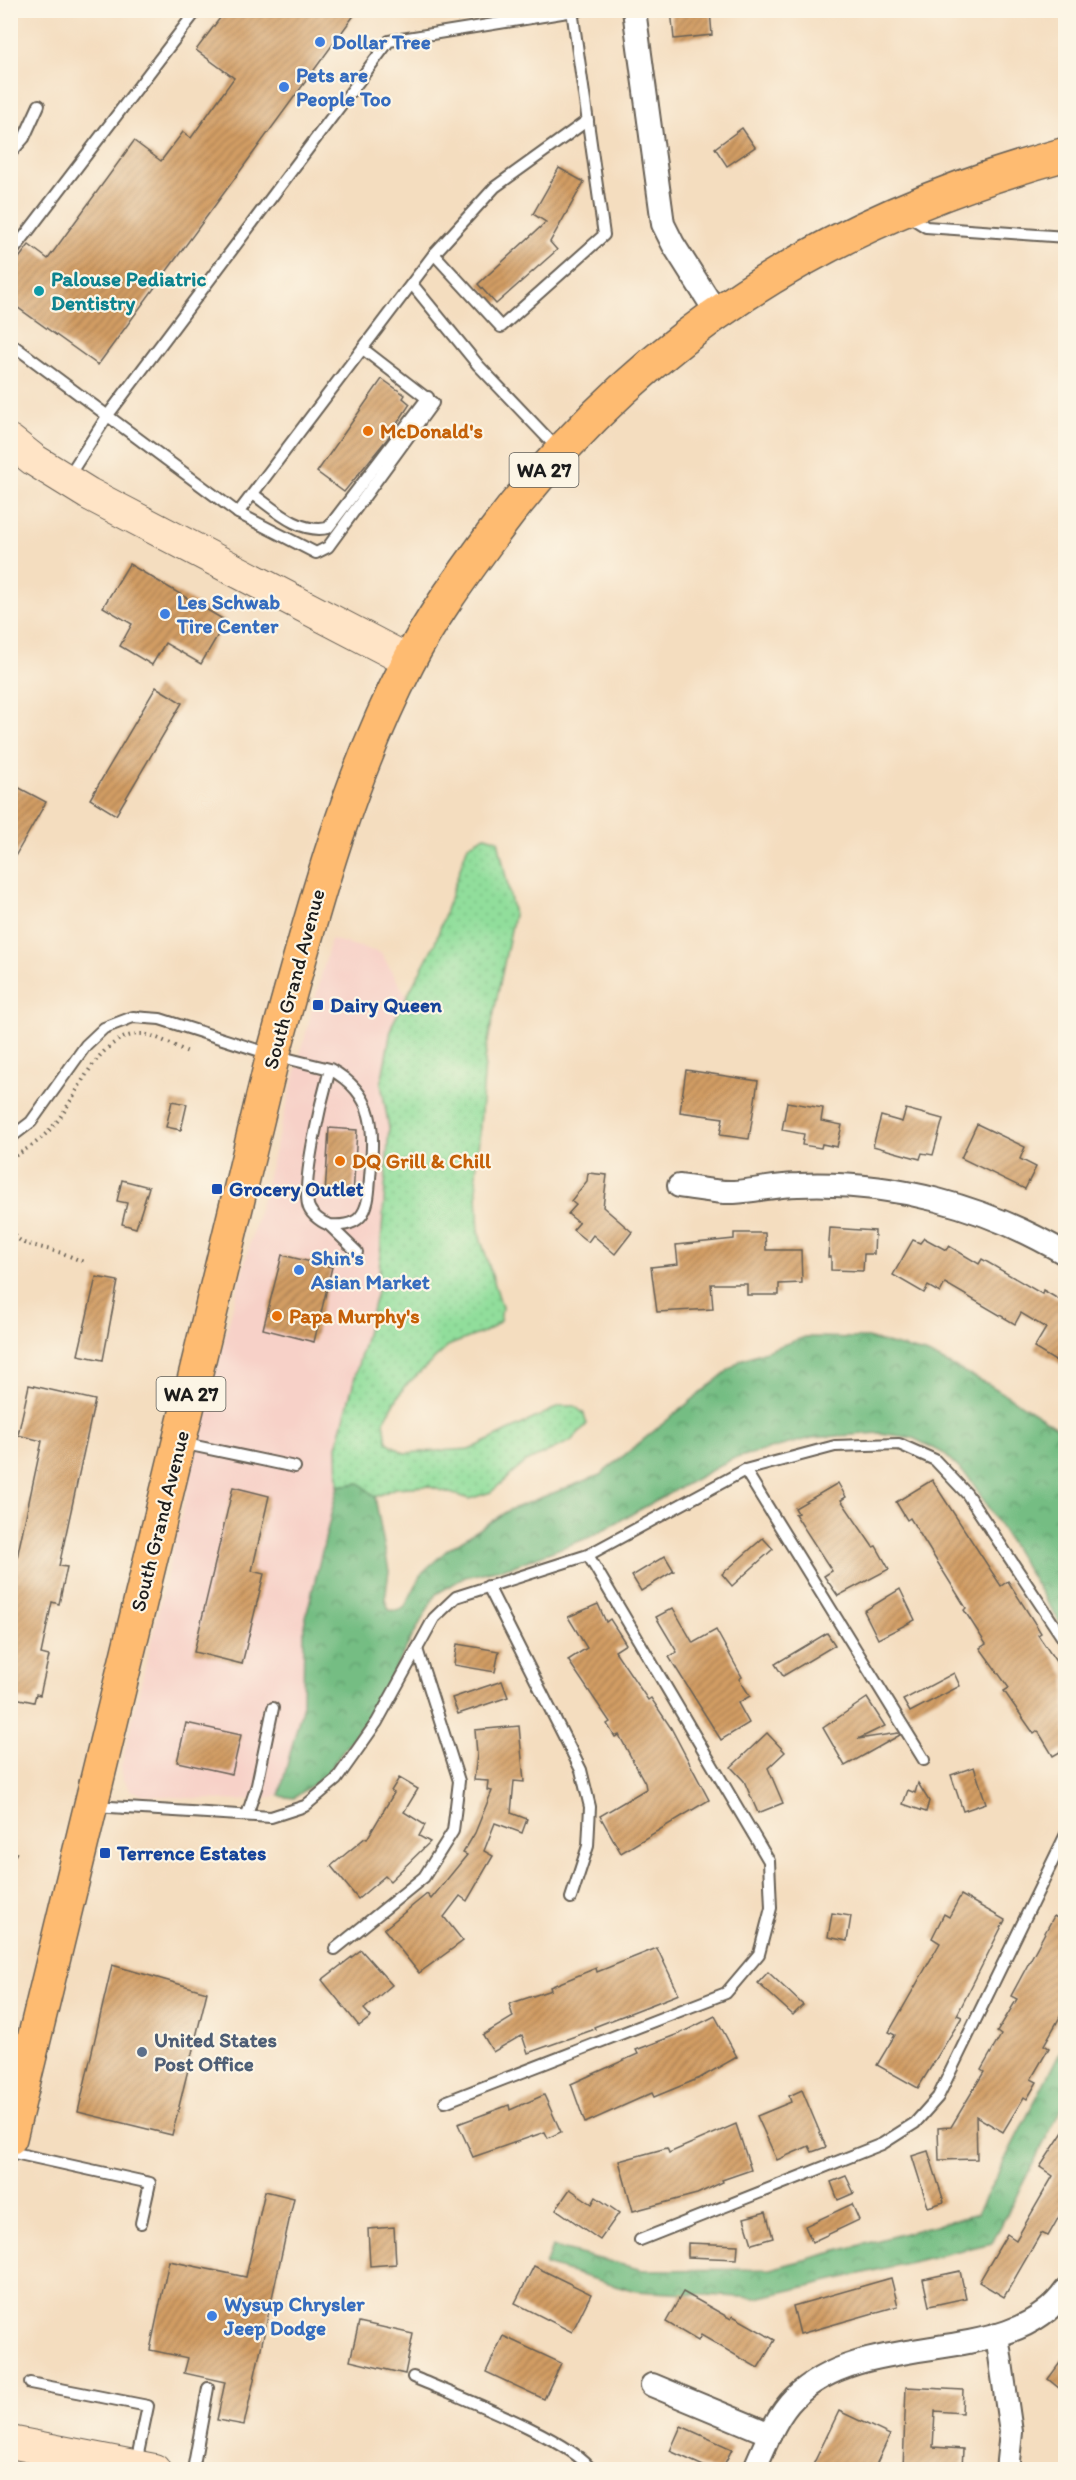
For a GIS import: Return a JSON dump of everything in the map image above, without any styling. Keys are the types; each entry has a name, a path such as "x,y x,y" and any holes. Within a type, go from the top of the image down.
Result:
{"main road":[{"name":"South Grand Avenue","path":"11,2133 273,1055 320,884 358,773 409,661 468,568 531,485 631,380 716,312 811,253 899,210 974,181 1065,154"}],"street":[{"path":"634,10 663,224 716,312"},
{"path":"10,441 66,481 409,661"},
{"path":"680,1186 733,1192 798,1185 870,1187 952,1203 1031,1233 1065,1254"},
{"path":"754,2469 770,2434 792,2400 821,2376 852,2363 997,2336 1023,2327 1038,2317 1065,2290"},
{"path":"997,2336 1011,2432 1007,2469"},
{"path":"652,2385 770,2434"},
{"path":"10,2442 144,2468"}],"lane":[{"path":"10,255 197,10"},
{"path":"66,481 108,415 389,41 575,11 604,235 501,327 435,254"},
{"path":"10,154 24,138 39,105"},
{"path":"238,513 435,254 495,187 588,120"},
{"path":"899,210 926,227 979,229 1065,237"},
{"path":"412,284 478,365 561,452"},
{"path":"10,343 238,513 320,553 432,406 432,400 363,349"},
{"path":"253,494 296,524 321,530 328,528 428,397"},
{"path":"10,1138 31,1122 86,1045 104,1028 133,1017 160,1020 273,1055 330,1068 357,1088 372,1118 368,1201 360,1217 349,1224 328,1224"},
{"path":"330,1068 316,1130 307,1193 309,1208 317,1218 328,1224 357,1252"},
{"path":"179,1443 295,1467"},
{"path":"91,1805 271,1817 305,1806 336,1780 377,1722 434,1618 456,1597 588,1554 745,1470 835,1446 899,1444 935,1460 967,1494 1065,1643"},
{"path":"745,1470 924,1760"},
{"path":"445,2102 726,1993 759,1954 771,1908 769,1861 588,1554"},
{"path":"488,1586 581,1770 590,1807 588,1846 571,1898"},
{"path":"335,1949 424,1877 453,1831 459,1782 417,1648"},
{"path":"247,1815 258,1785 273,1708"},
{"path":"640,2240 882,2144 915,2123 938,2097 1065,1834"},
{"path":"11,2133 150,2183 141,2223"},
{"path":"412,2377 564,2446 587,2463 591,2469"},
{"path":"30,2383 148,2406 144,2468"},
{"path":"193,2469 208,2388"}],"path":[{"path":"10,1158 35,1144 56,1123 106,1050 125,1037 142,1034 188,1052"},
{"path":"10,1224 18,1239 84,1262"},
{"path":"10,1851 18,1855"}],"shaded area":[{"path":"331,939 381,953 407,997 392,1025 381,1083 389,1128 378,1288 337,1446 338,1486 304,1625 303,1704 279,1796 239,1801 142,1795 130,1790 123,1780 121,1767 213,1382"}],"green space":[{"path":"485,836 498,840 514,915 486,1051 476,1174 479,1234 502,1307 500,1321 489,1330 450,1345 404,1387 384,1421 387,1442 404,1453 471,1449 560,1406 575,1406 584,1414 587,1424 571,1441 526,1462 491,1492 469,1499 427,1486 395,1488 375,1497 360,1483 338,1486 337,1446 378,1288 389,1128 381,1083 392,1025 435,943 468,845"},
{"path":"805,1337 867,1338 928,1354 990,1385 1054,1425 1065,1437 1065,1631 971,1480 943,1453 913,1438 880,1433 812,1438 732,1459 590,1537 513,1566 465,1577 436,1594 368,1717 325,1776 294,1798 279,1796 303,1704 304,1625 338,1486 360,1483 375,1497 389,1571 385,1599 389,1610 397,1611 404,1608 423,1572 447,1550 509,1510 600,1475 741,1360"},
{"path":"1065,2042 1065,2102 992,2243 757,2298 636,2291 545,2265 552,2247 643,2270 770,2269 977,2214"}],"building":[{"path":"226,10 358,10 98,365 10,302 10,270 29,245 48,259 134,141 161,161 183,132 191,138 234,78 196,50"},
{"path":"671,10 710,10 712,35 674,39"},
{"path":"742,128 755,147 727,166 715,148"},
{"path":"559,168 584,182 550,242 557,250 496,304 478,284 546,222 533,214"},
{"name":"McDonald's","path":"382,379 405,395 403,398 410,404 387,439 344,492 317,472"},
{"name":"Les Schwab Tire Center","path":"129,564 226,621 201,664 165,643 152,665 120,646 132,624 103,607"},
{"path":"156,687 182,703 116,815 90,799"},
{"path":"10,783 46,802 10,865"},
{"path":"686,1070 758,1081 749,1139 720,1135 723,1118 680,1112"},
{"path":"172,1101 187,1104 181,1130 166,1127"},
{"path":"787,1102 823,1108 821,1121 842,1125 837,1147 822,1144 821,1148 802,1145 804,1134 782,1130"},
{"path":"906,1109 943,1119 933,1155 922,1153 920,1159 873,1146 881,1116 902,1122"},
{"path":"977,1124 1025,1147 1020,1159 1036,1167 1025,1189 961,1158"},
{"path":"329,1128 357,1130 353,1197 325,1195"},
{"path":"588,1173 607,1175 603,1207 632,1232 615,1254 593,1235 588,1242 573,1230 579,1223 568,1214 576,1205 571,1201 587,1181"},
{"path":"122,1180 149,1187 136,1228 122,1224 127,1203 117,1201"},
{"path":"830,1228 875,1231 874,1254 864,1254 863,1271 831,1270 831,1257 828,1257"},
{"path":"734,1233 765,1233 766,1250 801,1250 802,1283 779,1284 779,1295 747,1295 747,1284 711,1284 713,1309 657,1312 651,1267 678,1264 676,1245 734,1239"},
{"path":"924,1238 946,1250 949,1246 979,1264 982,1259 1042,1294 1043,1290 1065,1303 1065,1367 1034,1348 1046,1328 1021,1313 1015,1324 945,1283 940,1293 928,1286 924,1293 893,1275 913,1240 920,1243"},
{"path":"282,1255 332,1267 314,1342 263,1329"},
{"path":"96,1277 118,1281 103,1360 78,1355"},
{"path":"29,1385 95,1400 59,1566 67,1567 59,1604 52,1602 41,1654 49,1656 40,1695 36,1694 34,1702 10,1697 10,1590 42,1441 18,1435"},
{"path":"932,1480 1001,1586 1008,1581 1041,1633 1038,1635 1065,1675 1065,1749 1053,1756 1038,1731 1034,1734 1004,1691 1009,1688 980,1648 986,1644 964,1610 966,1608 910,1518 907,1520 896,1502"},
{"path":"838,1483 846,1497 841,1500 873,1547 876,1546 889,1569 838,1596 824,1576 832,1571 795,1514 798,1513 795,1508"},
{"path":"233,1487 269,1496 252,1571 264,1574 242,1664 194,1652"},
{"path":"763,1538 773,1549 732,1586 722,1574"},
{"path":"665,1556 674,1571 641,1591 632,1576"},
{"path":"900,1589 915,1620 878,1639 864,1611"},
{"path":"598,1604 606,1622 610,1619 626,1644 615,1651 648,1700 651,1698 671,1728 709,1800 621,1853 600,1816 646,1789 645,1783 619,1735 615,1737 607,1724 610,1722 568,1660 587,1648 568,1617"},
{"path":"673,1608 693,1643 716,1630 742,1677 739,1679 750,1696 738,1703 749,1723 721,1740 669,1657 677,1652 656,1617"},
{"path":"827,1633 835,1645 783,1676 775,1664"},
{"path":"457,1644 499,1651 495,1672 454,1665"},
{"path":"954,1673 960,1686 910,1712 903,1700"},
{"path":"502,1681 508,1697 458,1714 452,1698"},
{"path":"867,1698 885,1726 858,1739 898,1733 900,1735 845,1766 823,1728"},
{"path":"186,1723 241,1735 232,1774 177,1762"},
{"path":"519,1726 524,1782 514,1781 511,1813 527,1819 522,1833 495,1823 484,1851 493,1856 467,1901 460,1896 444,1917 463,1941 419,1973 384,1929 427,1894 431,1899 467,1855 463,1853 475,1833 492,1791 487,1790 488,1781 474,1780 477,1754 475,1730"},
{"path":"767,1733 785,1752 768,1768 783,1803 758,1813 744,1781 731,1767"},
{"path":"974,1767 986,1803 963,1811 951,1775"},
{"path":"399,1778 418,1789 404,1812 425,1825 419,1836 430,1842 390,1881 385,1876 358,1899 331,1866 365,1838 367,1839 394,1793 391,1791"},
{"path":"918,1783 929,1801 926,1812 903,1804 908,1790 915,1793"},
{"path":"961,1895 1005,1920 957,2015 962,2017 918,2088 877,2065 895,2035 889,2032 940,1943 932,1938 944,1914 949,1917"},
{"path":"832,1913 851,1916 847,1941 828,1937"},
{"path":"1054,1916 1065,1923 1065,2008 1044,2045 1049,2048 1031,2079 1037,2082 1027,2099 1024,2097 1003,2132 976,2116 977,2159 939,2160 938,2128 951,2127 984,2072 981,2070 1001,2035 997,2032 1017,1999 1011,1996"},
{"path":"657,1948 679,1994 594,2027 595,2029 528,2053 522,2035 493,2052 483,2035 513,2017 509,2004 551,1990 550,1987 596,1968 597,1972"},
{"path":"361,1950 392,1985 364,2009 371,2017 359,2026 322,1980"},
{"name":"United States Post Office","path":"112,1965 207,1992 172,2135 78,2112"},
{"path":"768,1972 803,2005 793,2015 758,1983"},
{"path":"715,2016 737,2057 700,2078 654,2097 652,2093 585,2123 571,2084 638,2054 636,2050 681,2033"},
{"path":"802,2090 826,2147 812,2152 809,2146 777,2160 757,2116 791,2102 789,2096"},
{"path":"544,2095 561,2132 548,2138 545,2132 473,2157 458,2124 509,2105 510,2110"},
{"path":"736,2124 751,2170 722,2180 723,2182 697,2194 633,2211 619,2161 667,2148 669,2153"},
{"path":"1065,2129 1065,2206 1048,2236 1041,2233 1004,2297 979,2282 1007,2234 1016,2240 1053,2176 1040,2167"},
{"path":"928,2151 944,2202 928,2207 912,2156"},
{"path":"846,2176 854,2193 838,2200 831,2182"},
{"path":"570,2189 592,2204 596,2197 619,2213 600,2240 556,2209"},
{"name":"Wysup Chrysler Jeep Dodge","path":"265,2191 294,2198 244,2425 217,2420 225,2382 184,2373 188,2358 150,2350 169,2261 246,2277"},
{"path":"852,2204 859,2220 812,2242 805,2226"},
{"path":"766,2212 773,2238 752,2244 744,2218"},
{"path":"394,2227 396,2264 370,2266 368,2229"},
{"path":"688,2243 738,2245 737,2259 688,2257"},
{"path":"534,2266 591,2294 572,2332 515,2303"},
{"path":"960,2271 966,2298 929,2306 923,2279"},
{"path":"891,2278 898,2306 800,2334 793,2306"},
{"path":"683,2292 731,2319 733,2316 775,2340 758,2368 701,2335 698,2341 666,2322"},
{"path":"359,2322 413,2334 405,2374 350,2361"},
{"path":"503,2336 561,2363 544,2399 486,2372"},
{"path":"1065,2356 1065,2393 1048,2379"},
{"path":"906,2387 963,2390 962,2413 935,2411 933,2447 963,2449 962,2469 903,2469"},
{"path":"839,2411 890,2435 874,2469 811,2469"},
{"path":"681,2426 732,2449 722,2469 710,2469 670,2451"}],"place":[{"name":"Dollar Tree","path":"320,42"},
{"name":"Pets are People Too","path":"284,87"},
{"name":"Palouse Pediatric Dentistry","path":"39,291"},
{"name":"McDonald's","path":"368,431"},
{"name":"Les Schwab Tire Center","path":"165,614"},
{"name":"Dairy Queen","path":"318,1005"},
{"name":"DQ Grill & Chill","path":"340,1161"},
{"name":"Grocery Outlet","path":"217,1189"},
{"name":"Shin's Asian Market","path":"299,1270"},
{"name":"Papa Murphy's","path":"277,1316"},
{"name":"Terrence Estates","path":"105,1853"},
{"name":"United States Post Office","path":"142,2052"},
{"name":"Wysup Chrysler Jeep Dodge","path":"212,2316"}]}
